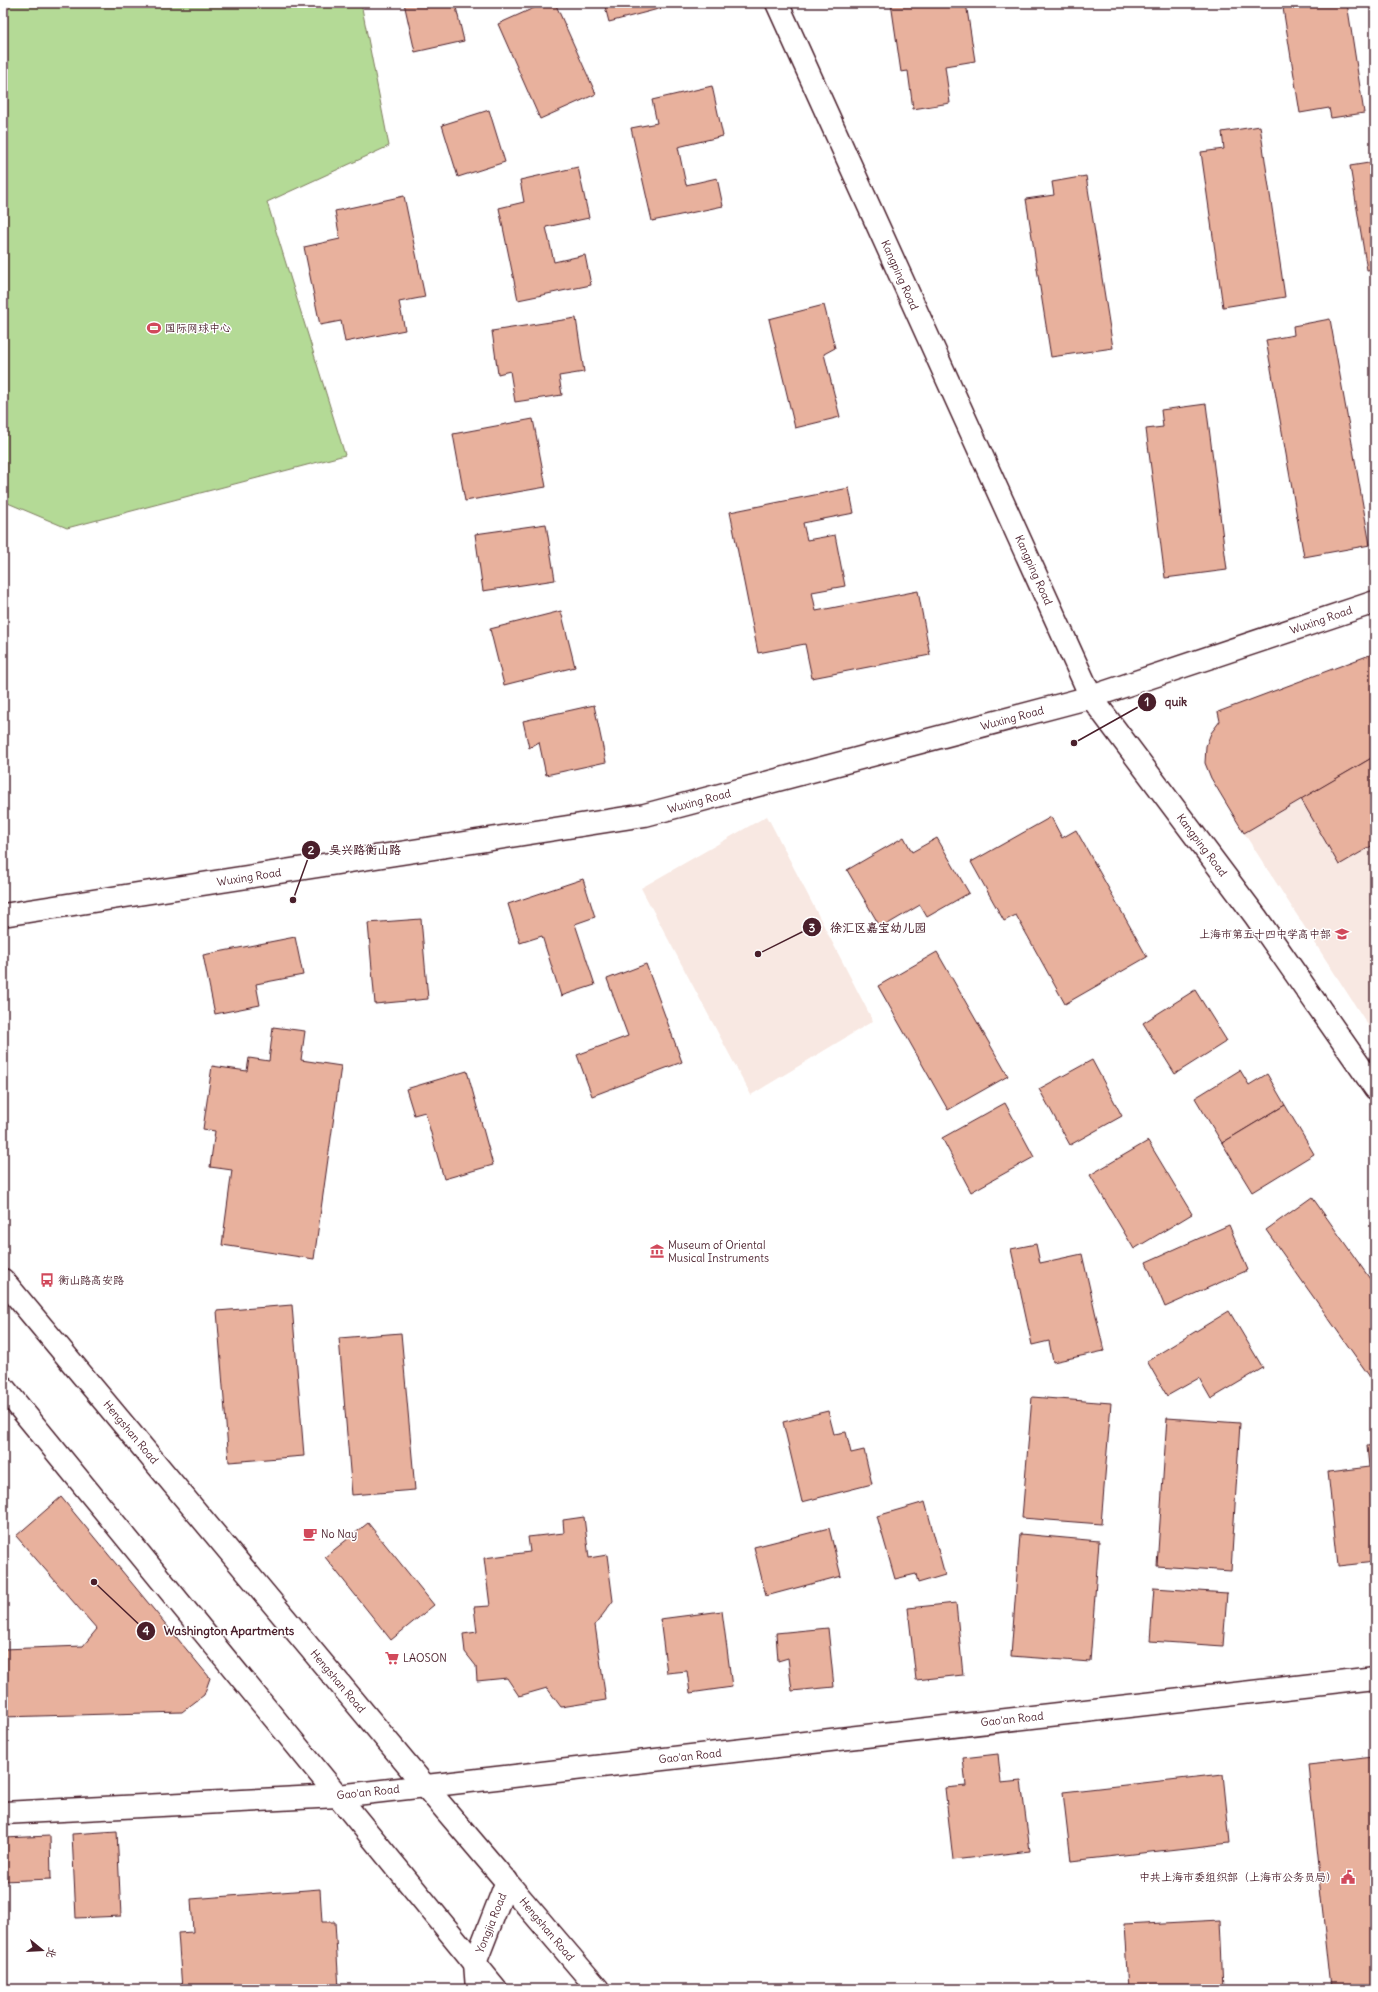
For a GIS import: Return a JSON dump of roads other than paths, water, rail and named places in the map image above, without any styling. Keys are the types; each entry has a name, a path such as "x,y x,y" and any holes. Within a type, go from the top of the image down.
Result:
{"street":[{"name":"Kangping Road","path":"777,3 1091,697 1256,917 1375,1088"},
{"name":"Wuxing Road","path":"3,915 645,815 1091,697 1375,602"},
{"name":"Hengshan Road","path":"3,1280 425,1786 598,1989"},
{"path":"3,1387 496,1989"},
{"name":"Gao'an Road","path":"3,1813 338,1796 1375,1678"},
{"name":"Yongjia Road","path":"476,1989 475,1963 508,1882"}],"place":[{"name":"国际网球中心","path":"154,328"},
{"name":"quik","path":"1074,743"},
{"name":"吴兴路衡山路","path":"293,900"},
{"name":"上海市第五十四中学高中部","path":"1342,934"},
{"name":"徐汇区嘉宝幼儿园","path":"758,954"},
{"name":"Museum of Oriental Musical Instruments","path":"657,1251"},
{"name":"衡山路高安路","path":"47,1280"},
{"name":"No Nay","path":"310,1534"},
{"name":"Washington Apartments","path":"94,1582"},
{"name":"LAOSON","path":"392,1658"},
{"name":"中共上海市委组织部（上海市公务员局）","path":"1348,1877"}]}
